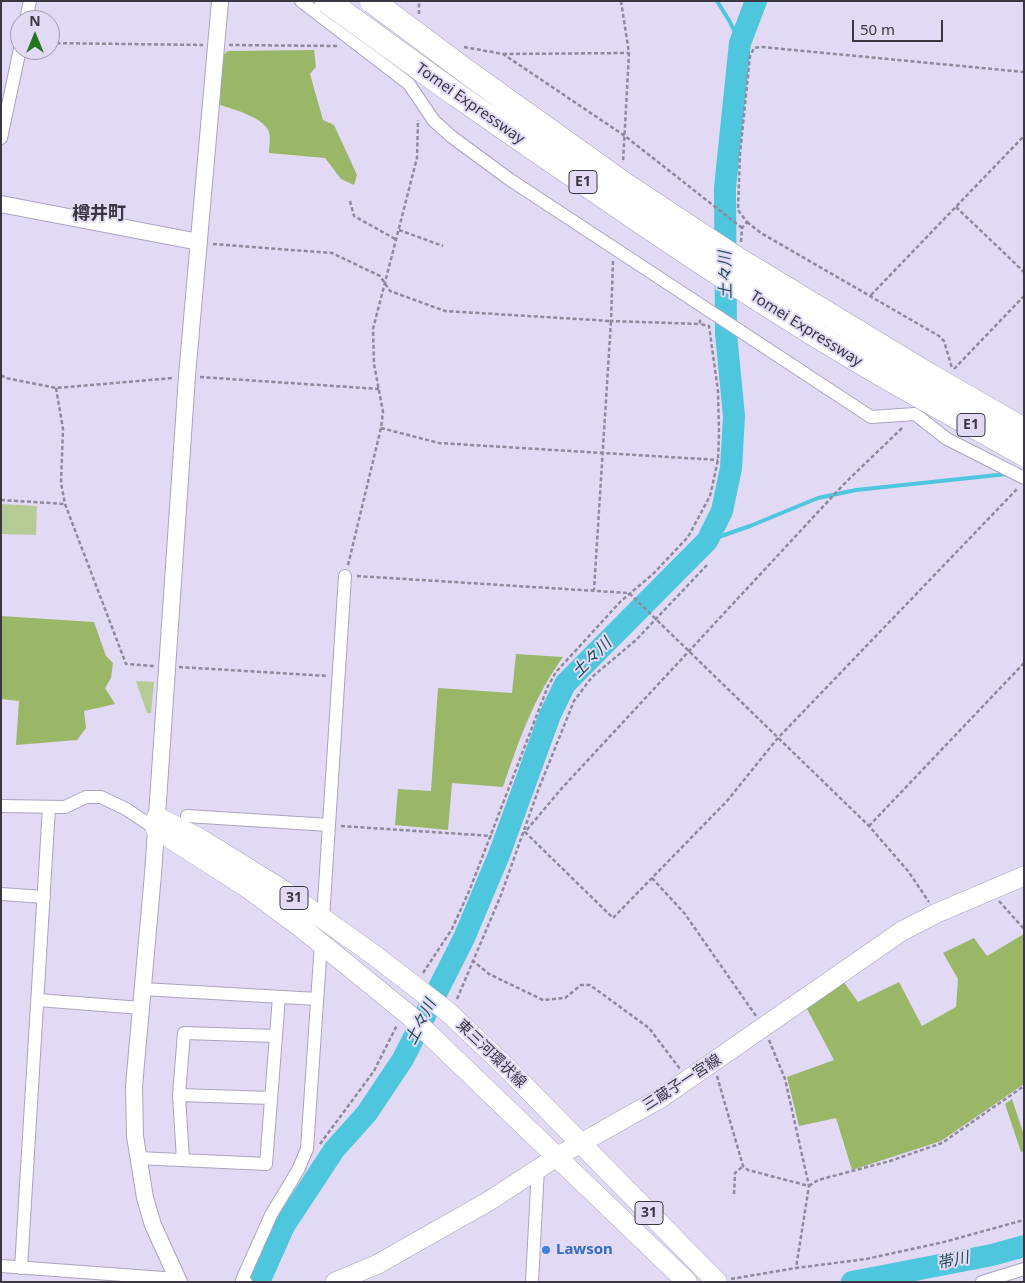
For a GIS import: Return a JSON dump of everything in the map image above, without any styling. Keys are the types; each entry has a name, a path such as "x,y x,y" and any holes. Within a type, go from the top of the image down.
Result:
{"highway":[{"name":"Tomei Expressway","path":"327,1 454,93 737,286 1024,454"},
{"name":"Tomei Expressway","path":"372,1 467,72 625,185 714,244 739,251 921,395 1024,430"}],"main road":[{"name":"東三河環状線","path":"157,823 202,840 323,918 449,1014 505,1066 723,1281"},
{"name":"東三河環状線","path":"157,823 321,943 431,1034 687,1282"},
{"name":"三蔵子一宮線","path":"334,1282 378,1264 489,1201 538,1168 689,1080 902,931 937,913 1024,876"}],"street":[{"path":"1,1266 178,1280 153,1225 143,1192 138,1158 134,1086 157,823 187,376 220,1"},
{"path":"301,1 409,84 434,121 452,137 508,178 871,417 921,395 947,440 1024,480"},
{"path":"1,138 18,60"},
{"path":"1,204 199,242"},
{"path":"323,918 345,576"},
{"path":"1,806 65,807 86,797 94,796 114,802 157,823"},
{"path":"21,1268 49,807"},
{"path":"187,816 329,826"},
{"path":"1,894 44,897"},
{"path":"246,1282 242,1280 271,1215 298,1170 307,1149 321,943"},
{"path":"143,989 317,999"},
{"path":"138,1158 266,1164 279,997"},
{"path":"38,1000 141,1008"},
{"path":"182,1160 178,1095 184,1033 276,1036"},
{"path":"178,1095 271,1098"},
{"path":"532,1282 538,1168"},
{"path":"982,1282 1024,1269"}],"path":[{"path":"419,1 419,15"},
{"path":"621,1 629,53 623,167"},
{"path":"458,44 473,50 504,54 629,53"},
{"path":"1024,72 762,47 754,48 750,56 740,154 738,210 747,222 761,233 939,336 944,341 949,364 953,370 1024,296"},
{"path":"504,54 625,136 742,228"},
{"path":"419,97 417,158 386,286 373,329 374,364 383,412 381,428 345,576 629,593 777,739 869,826 908,871 937,913"},
{"path":"870,296 1024,136"},
{"path":"350,201 354,216 397,240"},
{"path":"956,207 1024,272"},
{"path":"739,251 742,228 747,222"},
{"path":"399,230 443,246"},
{"path":"199,242 332,253 380,276 390,291 445,311 709,326 718,391 718,460 710,496 688,538 653,574 629,593 556,672 548,686 492,836 452,929 418,990"},
{"path":"594,590 614,248"},
{"path":"700,324 706,307"},
{"path":"1,375 6,378 56,388 187,376 378,389"},
{"path":"56,388 63,429 62,483 65,504 126,664 339,677"},
{"path":"525,832 562,788 844,484 921,395"},
{"path":"381,428 439,443 718,460"},
{"path":"525,832 613,918 727,801 777,739 1024,480"},
{"path":"1,500 65,504"},
{"path":"449,1014 502,895 539,788 574,701 592,677 636,640 707,565"},
{"path":"869,826 1024,663"},
{"path":"329,826 492,836"},
{"path":"652,878 694,925 734,982 763,1030 785,1079 810,1186 796,1268"},
{"path":"991,890 1013,919 1024,929"},
{"path":"472,960 488,974 543,1000 565,998 581,985 590,985 649,1028 689,1080"},
{"path":"319,1146 378,1064 407,1014"},
{"path":"713,1064 744,1166 748,1170 810,1186"},
{"path":"810,1186 818,1180 890,1161 942,1143 1024,1086"},
{"path":"734,1194 735,1173 744,1166"},
{"path":"723,1281 866,1258 944,1242 1024,1220"}],"green space":[{"path":"314,50 316,67 310,74 323,120 334,125 357,175 354,185 341,179 325,158 269,153 270,135 261,122 220,105 223,55 228,51"},
{"path":"1,504 37,506 36,535 1,534"},
{"path":"1,616 94,622 106,656 113,663 111,678 105,688 115,704 84,711 86,728 77,740 16,745 19,701 1,699"},
{"path":"516,654 563,657 535,703 503,787 452,783 448,830 395,825 398,789 431,791 438,688 512,693"},
{"path":"136,681 154,682 151,713 147,713"},
{"path":"1024,934 1024,1084 941,1141 852,1170 836,1118 799,1126 787,1077 834,1060 806,1007 843,981 858,1002 899,982 922,1026 956,1007 958,979 943,953 974,938 987,956"},
{"path":"1012,1099 1024,1135 1024,1151 1021,1152 1005,1104"}],"waterway":[{"path":"717,1 740,43"},
{"name":"土々川","path":"259,1282 284,1226 334,1150 367,1113 403,1059 464,938 499,855 550,715 565,684 707,541 722,511 731,468 734,416 726,334 725,188 740,43 756,1"},
{"path":"707,541 750,526 818,498 856,490 1007,474"},
{"name":"帯川","path":"852,1282 992,1255 1024,1246"}],"place":[{"name":"Lawson","path":"546,1250"}],"district":[{"name":"樽井町","path":"99,214"}]}
